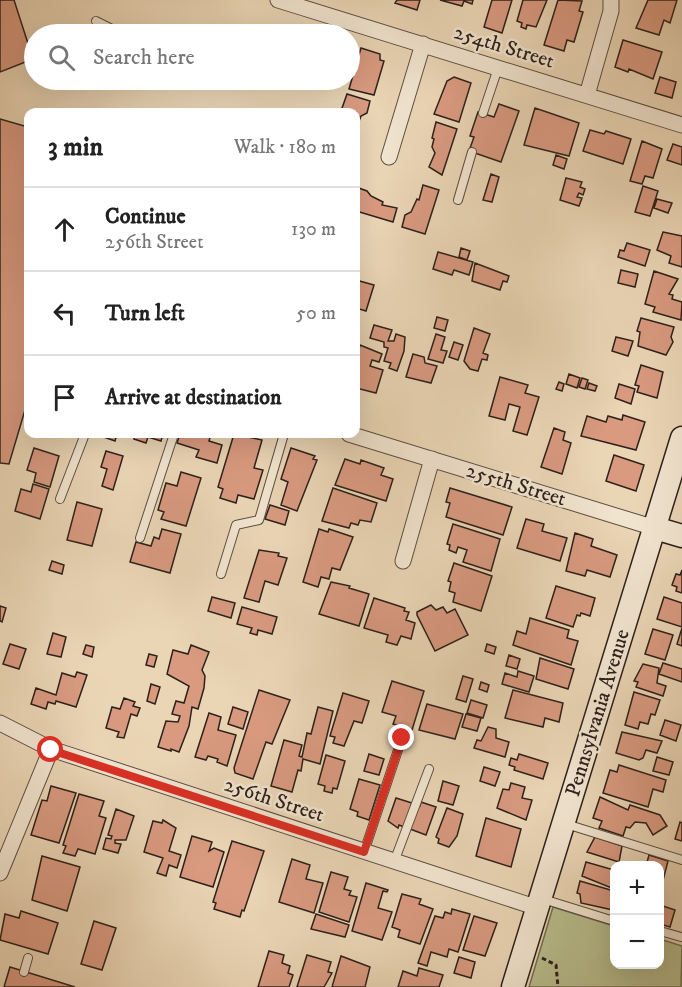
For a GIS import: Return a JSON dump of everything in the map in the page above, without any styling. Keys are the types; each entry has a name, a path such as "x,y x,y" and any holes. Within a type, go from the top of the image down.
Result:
{"street":[{"name":"254th Street","path":"278,0 357,24"},
{"path":"586,95 611,11 611,0"},
{"name":"254th Street","path":"360,25 682,124"},
{"path":"389,157 423,44"},
{"name":"255th Street","path":"360,437 682,536"},
{"name":"Pennsylvania Avenue","path":"513,987 682,438"},
{"path":"403,561 432,459"},
{"name":"256th Street","path":"0,723 51,750 394,862 540,904"},
{"path":"0,873 51,750"}],"lane":[{"path":"96,21 102,24"},
{"path":"483,113 498,68"},
{"path":"458,200 472,152"},
{"path":"60,499 83,438"},
{"path":"140,538 173,438"},
{"path":"221,574 236,525 259,520 283,438"},
{"path":"364,852 402,738"},
{"path":"394,862 429,769"},
{"path":"564,823 682,860"},
{"path":"540,904 610,920"},
{"path":"664,933 681,937"},
{"path":"24,972 28,958"}],"path":[{"path":"540,957 556,965 558,987"}],"green space":[{"path":"553,907 610,925 610,969 664,969 664,940 682,946 681,987 529,987"}],"building":[{"path":"0,0 14,0 24,31 24,63 0,72"},
{"path":"397,0 420,0 417,10 395,3"},
{"path":"440,0 473,0 472,4 464,1 462,6"},
{"path":"492,0 512,0 502,33 484,27"},
{"path":"523,0 547,0 536,27 527,25 526,29 521,27 522,23 517,21"},
{"path":"558,0 582,1 579,11 583,12 574,42 567,40 564,51 544,45"},
{"path":"648,0 677,0 670,23 664,20 659,35 636,28"},
{"path":"623,40 662,52 653,79 629,69 628,72 615,67"},
{"path":"361,48 380,54 380,60 384,61 374,95 353,90 360,90"},
{"path":"454,77 471,83 459,122 434,114 447,81"},
{"path":"660,77 676,82 672,98 655,93"},
{"path":"347,94 370,101 367,113 360,119 360,108 342,108"},
{"path":"499,104 519,111 501,162 469,151 474,137 470,136 478,112 494,117"},
{"path":"535,108 579,123 569,156 524,145"},
{"path":"0,119 24,126 24,413 9,464 0,463"},
{"path":"436,122 457,129 442,175 429,167 435,153 432,138"},
{"path":"590,130 604,134 606,131 631,139 623,164 583,151"},
{"path":"642,141 662,149 653,178 645,176 642,184 630,181"},
{"path":"673,144 682,147 682,165 667,160"},
{"path":"556,155 567,159 564,169 553,165"},
{"path":"491,174 499,177 492,202 483,200"},
{"path":"566,178 582,182 580,187 585,189 583,195 579,193 577,197 582,198 579,206 560,200"},
{"path":"423,185 439,190 425,234 402,227 405,215 411,212 417,199 419,200"},
{"path":"643,186 658,191 650,216 635,212"},
{"path":"360,188 383,202 382,205 397,208 393,222 360,212"},
{"path":"657,199 672,203 668,213 654,208"},
{"path":"663,232 682,236 682,267 669,263 671,256 657,250"},
{"path":"627,243 650,250 645,266 618,257 620,250 624,251"},
{"path":"461,248 470,251 467,260 459,257"},
{"path":"438,252 473,262 469,275 454,270 452,275 433,269"},
{"path":"475,263 509,276 507,282 503,281 500,290 472,281"},
{"path":"621,270 638,274 635,287 618,283"},
{"path":"654,271 678,279 669,294 673,295 672,299 682,302 681,320 653,312 655,307 645,304"},
{"path":"360,281 374,285 366,311 360,309"},
{"path":"437,317 448,320 445,331 434,328"},
{"path":"641,318 674,327 671,337 673,342 666,355 638,346 640,332 637,331"},
{"path":"374,325 392,330 388,341 394,341 396,334 405,337 404,351 397,371 389,368 391,363 384,361 388,348 384,347 384,342 370,338"},
{"path":"474,328 490,334 483,353 488,355 487,360 482,359 478,371 470,369 464,361"},
{"path":"436,334 445,337 441,350 447,351 443,363 428,359"},
{"path":"616,337 633,341 628,356 612,351"},
{"path":"454,342 463,345 458,360 449,357"},
{"path":"360,345 382,354 379,362 372,360 370,366 383,370 376,393 360,389"},
{"path":"413,354 424,357 425,363 437,366 431,383 406,377"},
{"path":"641,365 663,372 657,398 637,392 639,386 635,385"},
{"path":"569,374 580,378 577,388 566,384"},
{"path":"500,377 528,385 525,393 539,397 527,435 513,431 520,407 509,404 505,420 489,416"},
{"path":"582,378 588,380 585,389 579,387"},
{"path":"559,382 564,384 562,391 556,389"},
{"path":"589,383 597,386 595,391 587,389"},
{"path":"619,384 635,389 631,404 615,398"},
{"path":"623,415 645,422 636,450 581,436 587,416 606,422 608,416 622,420"},
{"path":"554,428 565,432 563,440 571,443 562,474 541,467"},
{"path":"134,438 148,438 146,443"},
{"path":"179,438 210,438 209,441 222,445 217,463 196,457 199,450 177,443"},
{"path":"233,438 262,440 254,468 263,470 254,499 238,495 236,503 220,498 223,489 218,487"},
{"path":"34,448 59,456 50,487 34,482 36,473 27,470"},
{"path":"291,448 315,456 313,459 317,460 297,511 281,505 288,482 281,479"},
{"path":"106,451 123,456 113,490 102,486 107,469 101,467"},
{"path":"614,455 644,465 636,491 606,481"},
{"path":"345,459 360,464 361,460 384,468 381,475 393,479 386,501 335,485"},
{"path":"181,472 201,478 186,526 161,519 164,512 158,510 166,483 177,486"},
{"path":"33,484 49,489 40,519 15,511 21,489 31,492"},
{"path":"333,488 377,503 371,522 360,520 358,525 351,523 349,528 322,521"},
{"path":"450,488 512,507 503,535 446,517 450,503 446,502"},
{"path":"77,502 102,509 92,546 67,540"},
{"path":"270,505 289,511 285,525 265,519"},
{"path":"526,519 544,524 542,531 567,538 560,561 517,548"},
{"path":"453,524 500,539 491,571 463,562 467,550 458,547 456,553 449,550 450,545 447,544"},
{"path":"162,529 181,534 170,573 130,562 136,542 151,546 154,537 159,539"},
{"path":"319,529 328,532 329,529 353,537 340,570 332,568 329,579 321,577 318,587 303,582"},
{"path":"575,533 593,539 591,546 617,555 610,577 587,570 585,576 566,571"},
{"path":"259,550 279,553 278,556 287,558 278,585 265,581 259,602 244,598"},
{"path":"52,561 64,565 62,574 49,570"},
{"path":"454,563 492,576 481,611 453,602 455,593 449,591 451,582 448,581"},
{"path":"682,570 682,593 676,591 677,587 672,585 676,574 680,575"},
{"path":"331,582 350,586 349,588 369,594 359,626 319,614"},
{"path":"556,586 595,598 590,616 581,613 580,616 577,615 573,627 546,618"},
{"path":"212,597 235,603 231,618 208,611"},
{"path":"664,597 682,603 682,627 657,619"},
{"path":"374,598 405,608 404,611 409,612 406,620 415,623 411,639 401,636 397,645 386,642 388,635 364,628"},
{"path":"431,605 436,610 443,607 447,613 455,609 468,635 435,651 417,615 417,612"},
{"path":"0,606 6,608 2,622 0,621"},
{"path":"242,607 277,617 272,634 258,630 257,635 250,633 252,628 237,624"},
{"path":"530,618 569,630 567,638 578,641 571,665 513,645 517,631 526,634"},
{"path":"682,628 682,646 677,644"},
{"path":"653,629 673,635 665,660 645,654"},
{"path":"53,633 66,637 61,657 47,654"},
{"path":"10,644 26,649 19,669 3,664"},
{"path":"487,644 496,647 494,654 485,651"},
{"path":"86,645 94,647 92,657 83,654"},
{"path":"191,645 209,652 202,670 205,676 204,688 198,709 192,707 189,726 179,752 171,749 171,751 158,747 166,721 178,722 180,716 172,714 176,701 184,703 189,686 167,674 173,650 188,654"},
{"path":"149,654 157,656 154,667 146,665"},
{"path":"509,655 520,659 517,669 506,666"},
{"path":"540,658 574,669 568,689 536,679"},
{"path":"663,663 682,669 682,682 659,674"},
{"path":"643,664 659,668 657,683 666,686 663,696 636,687 638,682 634,681"},
{"path":"518,671 534,676 529,692 502,684 505,673 517,677"},
{"path":"77,672 87,675 76,707 56,701 55,704 48,702 46,709 31,704 36,688 56,695 62,673 75,677"},
{"path":"463,676 473,679 466,702 456,699"},
{"path":"392,681 424,691 412,730 393,724 396,716 382,712"},
{"path":"481,682 489,685 487,692 479,689"},
{"path":"151,684 160,687 155,704 147,701"},
{"path":"259,690 290,700 272,744 266,742 253,779 235,773 234,768"},
{"path":"513,690 563,703 559,722 545,718 543,727 505,718"},
{"path":"634,692 660,700 655,715 651,714 648,724 640,722 638,729 625,725"},
{"path":"343,693 369,701 362,723 354,721 344,746 333,743 335,737 330,736"},
{"path":"124,698 135,702 133,706 140,708 137,716 131,714 124,738 117,737 119,732 106,728 112,707 120,709"},
{"path":"471,700 487,705 483,718 467,713"},
{"path":"427,704 463,714 455,739 419,730"},
{"path":"233,707 248,712 243,729 228,724"},
{"path":"318,707 333,711 320,764 303,759 301,771 298,770 292,792 271,786 284,740 302,745 299,756 302,757 307,733 311,734"},
{"path":"209,713 221,717 218,730 236,735 227,766 217,762 218,759 208,756 206,760 195,757"},
{"path":"466,714 481,718 477,731 462,727"},
{"path":"665,720 681,725 676,741 660,735"},
{"path":"488,727 496,729 496,738 509,742 505,757 474,748 477,740 481,741"},
{"path":"622,732 662,741 657,753 646,750 643,758 639,760 616,753"},
{"path":"369,754 384,759 379,775 364,771"},
{"path":"519,754 548,763 543,779 514,770 515,767 509,765 511,758 517,760"},
{"path":"326,755 345,761 337,789 333,788 332,793 324,791 325,786 318,784"},
{"path":"657,757 673,762 669,775 653,771"},
{"path":"619,765 666,780 663,792 653,789 648,807 603,793 610,770 617,772"},
{"path":"484,767 500,772 495,786 480,781"},
{"path":"359,779 380,785 369,820 357,816 358,812 350,809"},
{"path":"443,781 459,786 453,805 438,801"},
{"path":"511,783 525,787 522,798 532,800 526,820 497,808 503,789 509,790"},
{"path":"51,786 76,793 59,843 31,835 42,800 47,801"},
{"path":"79,794 104,801 99,816 106,818 95,854 78,849 75,856 63,853 66,846 63,845"},
{"path":"600,797 628,810 630,805 660,815 667,826 653,835 646,823 635,822 630,828 626,827 623,836 599,828 602,821 593,818"},
{"path":"396,798 412,803 404,827 399,825 398,828 388,821"},
{"path":"421,802 436,807 426,835 410,829 417,806 420,806"},
{"path":"447,808 463,814 457,836 449,847 438,843 439,839 436,837"},
{"path":"116,809 134,816 126,840 115,840 115,843 121,844 118,853 103,849 106,838 111,839 112,836 108,835"},
{"path":"486,818 521,829 511,867 476,856"},
{"path":"163,820 176,828 169,851 181,855 177,868 169,865 166,876 157,873 163,858 144,852 153,821 162,823"},
{"path":"680,822 682,823 682,841 675,839"},
{"path":"192,836 212,842 209,851 214,848 224,852 213,887 180,877"},
{"path":"595,837 622,846 619,861 587,852"},
{"path":"232,841 264,851 240,917 214,909 216,903 213,902"},
{"path":"649,855 668,861 664,876 664,861 647,861"},
{"path":"42,856 80,867 67,911 32,900"},
{"path":"292,859 310,865 306,879 323,883 314,913 279,902"},
{"path":"586,862 610,869 610,887 582,876"},
{"path":"331,872 348,877 344,889 351,891 349,895 357,897 349,922 319,912"},
{"path":"580,881 610,890 610,909 581,903 580,894 577,893"},
{"path":"366,883 388,890 383,891 378,908 392,912 382,940 352,931"},
{"path":"402,894 421,899 419,904 433,909 420,944 398,937 400,930 392,927"},
{"path":"664,906 675,910 670,927 664,925"},
{"path":"452,909 470,914 458,952 449,949 447,957 431,952 427,966 418,963 435,916 443,918 445,912 451,914"},
{"path":"21,911 58,923 48,954 0,940 5,914 19,918"},
{"path":"316,914 349,925 345,937 311,929"},
{"path":"474,916 497,923 485,956 463,950"},
{"path":"94,921 116,928 102,970 81,964"},
{"path":"269,951 284,955 282,963 290,966 288,973 293,975 289,987 258,987"},
{"path":"307,955 331,962 328,972 332,973 324,987 297,987"},
{"path":"341,956 370,967 365,987 332,987"},
{"path":"459,957 475,962 471,978 454,973"},
{"path":"10,967 75,987 4,987"},
{"path":"419,968 443,975 439,987 398,987 403,971 417,976"}],"route":[{"path":"51,750 364,852 388,786 402,738"}]}
